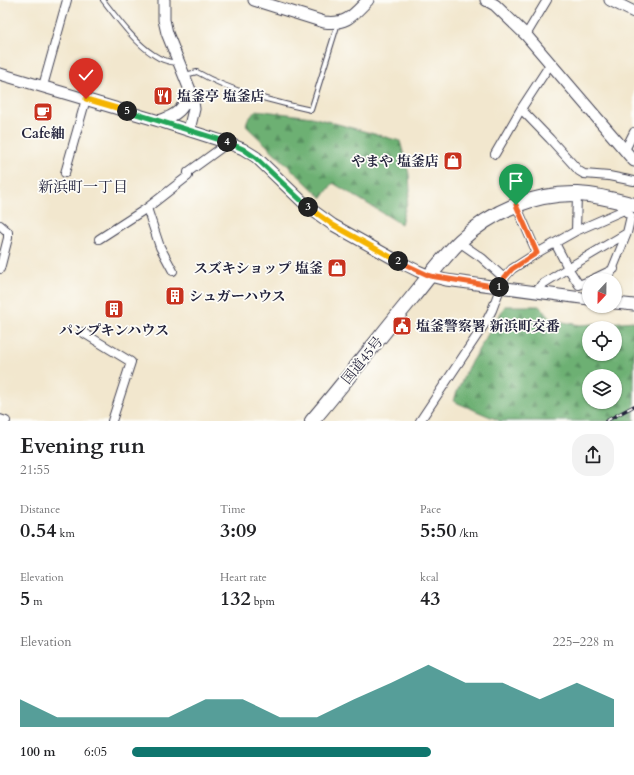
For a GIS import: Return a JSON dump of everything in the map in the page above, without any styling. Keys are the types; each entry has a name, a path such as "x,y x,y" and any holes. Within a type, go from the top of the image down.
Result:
{"highway":[{"name":"国道45号","path":"312,421 430,276 459,242 479,224 499,212 516,205 535,199 556,196 577,194 597,196 628,206"}],"street":[{"path":"43,86 67,0"},
{"path":"164,0 167,33 191,91 194,109 189,130"},
{"path":"254,0 324,22 338,23 350,18 368,0"},
{"path":"486,0 495,5 526,35 634,161"},
{"path":"526,35 548,0"},
{"path":"610,0 634,12"},
{"path":"495,154 521,109 551,63"},
{"path":"0,74 228,142 243,149 256,158 308,207 333,225 394,259 430,276 502,282 537,292 582,298"},
{"path":"159,121 171,117 180,110 191,91"},
{"path":"65,173 86,99"},
{"path":"521,109 579,171 584,174 609,176 634,181"},
{"path":"625,150 634,132"},
{"path":"99,239 147,208 188,176 188,172 228,142"},
{"path":"576,231 577,194"},
{"path":"516,205 537,253"},
{"path":"420,421 486,322 502,282 512,269 576,231 628,206 631,216 627,233 612,273"},
{"path":"147,208 160,247 173,271"},
{"path":"0,224 8,232 8,238 0,269"},
{"path":"537,292 541,285 627,233"},
{"path":"459,242 482,258 502,282"},
{"path":"555,243 568,268 580,286 582,285"},
{"path":"605,273 614,269"},
{"path":"622,304 634,305"},
{"path":"82,332 131,362 112,421"}],"lane":[{"path":"103,0 130,34 154,56 180,64"},
{"path":"185,75 196,72 207,78 264,99 311,110 338,23"}],"green space":[{"path":"256,110 312,117 400,141 409,174 410,191 401,224 333,183 322,198 246,126 247,121"},
{"path":"505,306 539,306 552,320 582,325 582,361 622,361 622,322 634,321 634,421 500,421 453,401 468,367"}],"railway":[{"path":"606,421 634,406"}],"place":[{"name":"塩釜亭 塩釜店","path":"163,96"},
{"name":"Cafe紬","path":"43,112"},
{"name":"やまや 塩釜店","path":"453,161"},
{"name":"スズキショップ 塩釜","path":"337,268"},
{"name":"シュガーハウス","path":"175,296"},
{"name":"パンプキンハウス","path":"114,309"},
{"name":"塩釜警察署 新浜町交番","path":"402,326"}],"district":[{"name":"新浜町一丁目","path":"83,187"}],"route":[{"path":"86,99 228,142 243,149 256,158 308,207 333,225 394,259 430,276 446,280 500,287 504,278 512,269 537,253 516,205"}]}
